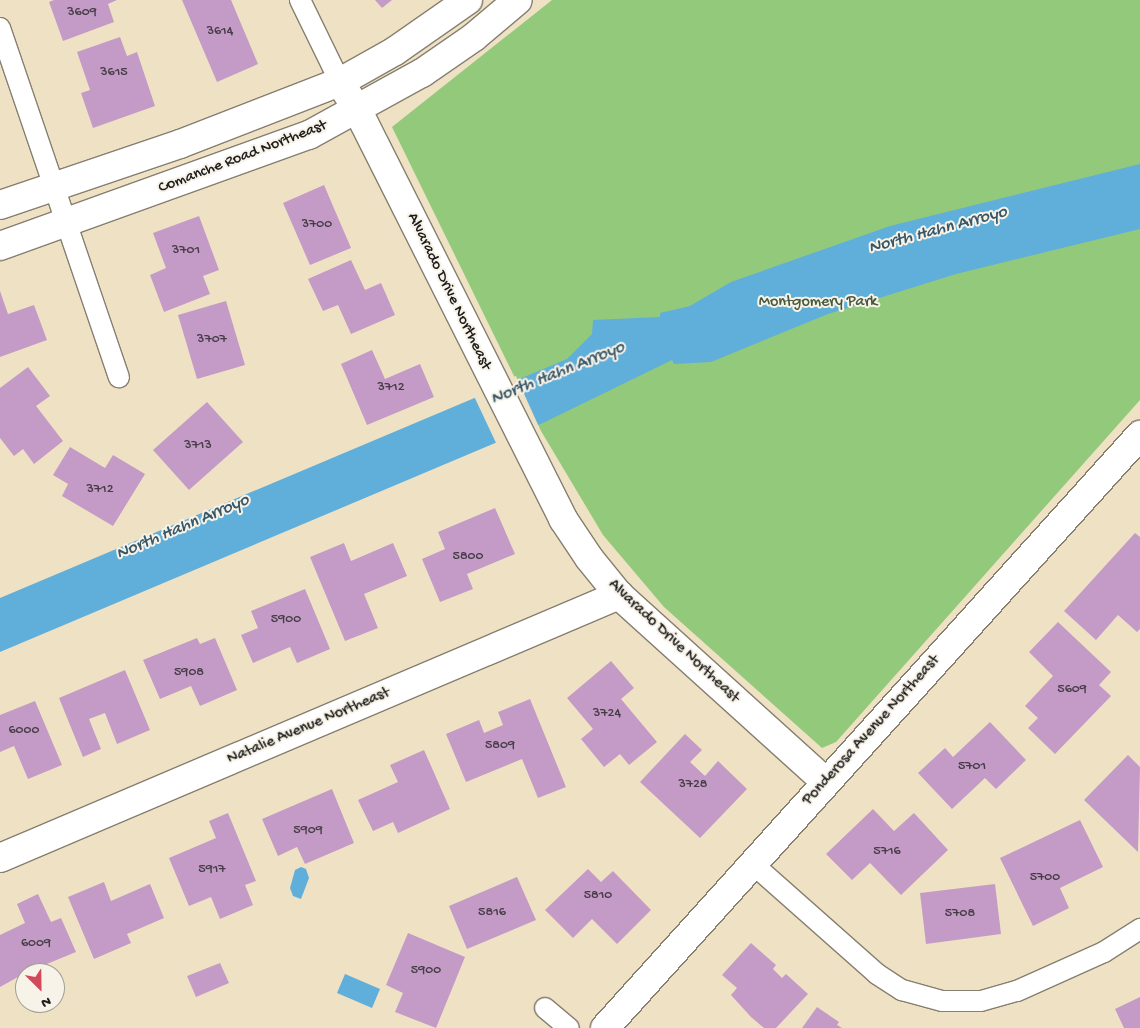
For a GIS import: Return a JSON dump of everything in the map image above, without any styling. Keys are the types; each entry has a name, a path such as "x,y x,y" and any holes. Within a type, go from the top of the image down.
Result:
{"street":[{"name":"Alvarado Drive Northeast","path":"300,0 340,82 358,110 488,374 563,519 619,595 826,782"},
{"path":"0,205 189,141 340,82 395,51 468,0"},
{"name":"Comanche Road Northeast","path":"0,246 310,135 422,74 474,37 518,0"},
{"path":"0,28 68,222 119,377"},
{"name":"Ponderosa Avenue Northeast","path":"604,1028 754,865 826,782 1140,435"},
{"name":"Natalie Avenue Northeast","path":"0,858 619,595"},
{"path":"754,865 877,974 902,990 942,1001 981,1001 1017,991 1104,952 1140,929"},
{"path":"545,1008 569,1028"}],"green space":[{"name":"Montgomery Park","path":"552,0 1140,0 1140,400 836,742 822,748 664,607 603,535 541,431 392,127"}],"water":[{"name":"North Hahn Arroyo","path":"1140,164 1140,229 956,274 828,314 711,362 674,364 672,360 545,422 0,652 0,598 567,359 592,334 593,320 660,317 660,313 690,306 731,282 890,226"},
{"path":"301,867 306,869 309,878 301,899 293,896 290,888 295,870"},
{"path":"345,974 380,989 372,1008 337,993"}],"pier":[{"path":"516,376 539,427 497,445 473,394"}],"building":[{"path":"54,0 117,0 108,4 114,22 63,41 49,2"},
{"path":"182,0 231,0 258,64 217,82"},
{"path":"375,0 392,0 382,8"},
{"path":"120,37 127,56 137,52 155,106 93,128 81,93 90,90 77,52"},
{"path":"324,185 351,248 310,265 283,203"},
{"path":"199,216 219,270 203,276 210,294 164,312 150,275 166,268 153,233"},
{"path":"351,260 365,290 381,283 395,315 351,334 338,305 323,311 308,279"},
{"path":"0,291 8,314 34,305 47,340 0,357"},
{"path":"226,301 245,365 197,379 178,315"},
{"path":"372,350 385,379 420,364 434,397 367,425 341,364"},
{"path":"28,367 50,396 36,406 63,441 34,464 23,449 14,456 0,438 0,388"},
{"path":"207,402 243,442 189,490 153,450"},
{"path":"70,447 105,468 113,455 145,474 113,526 62,496 68,484 53,475"},
{"path":"495,508 515,554 467,574 473,589 440,602 422,559 445,549 438,532"},
{"path":"1135,533 1140,537 1140,629 1137,632 1118,615 1096,640 1064,611"},
{"path":"344,543 351,561 393,543 407,576 364,594 378,628 345,641 310,557"},
{"path":"305,589 330,649 297,663 290,647 253,663 241,635 258,628 251,611"},
{"path":"1058,622 1111,672 1099,685 1111,696 1055,754 1028,728 1038,718 1025,706 1053,676 1029,652"},
{"path":"197,638 200,644 215,638 237,690 200,706 191,686 160,699 143,660"},
{"path":"611,661 634,688 621,699 657,742 629,765 620,754 604,767 581,739 593,729 567,698"},
{"path":"125,670 150,730 117,744 105,713 89,719 101,749 83,757 59,698"},
{"path":"530,699 566,787 538,798 522,759 466,782 446,734 479,720 484,733 503,725 498,712"},
{"path":"35,701 62,765 28,779 14,746 0,752 0,715"},
{"path":"990,722 1026,760 996,789 985,778 952,809 918,773 945,748 953,757"},
{"path":"685,734 702,750 690,762 705,776 718,761 747,789 700,838 640,782"},
{"path":"424,750 450,809 398,833 393,822 373,831 358,800 398,782 390,765"},
{"path":"1128,755 1140,767 1138,852 1084,800"},
{"path":"332,789 354,843 305,864 297,847 278,856 262,819"},
{"path":"873,809 894,831 914,813 948,850 901,895 870,863 852,880 826,854"},
{"path":"228,813 256,881 245,885 253,905 220,919 211,897 189,906 169,858 216,838 209,821"},
{"path":"1080,820 1103,867 1060,888 1069,908 1033,926 1000,858"},
{"path":"588,869 601,882 613,871 651,910 617,944 592,919 573,938 545,910"},
{"path":"517,877 536,920 467,949 449,906"},
{"path":"104,882 111,901 150,884 164,918 127,934 131,943 94,959 68,897"},
{"path":"995,884 1001,934 926,944 920,893"},
{"path":"38,894 51,922 61,918 76,952 49,963 15,963 15,979 0,987 0,935 25,923 17,904"},
{"path":"408,933 465,957 436,1028 395,1012 403,993 386,985"},
{"path":"751,943 776,965 773,969 782,978 786,974 808,994 776,1028 764,1028 751,1017 731,995 737,988 722,975"},
{"path":"220,963 229,983 196,997 187,976"},
{"path":"1140,997 1140,1028 1124,1028 1115,1009"},
{"path":"817,1007 839,1022 837,1025 842,1028 802,1028"}]}
